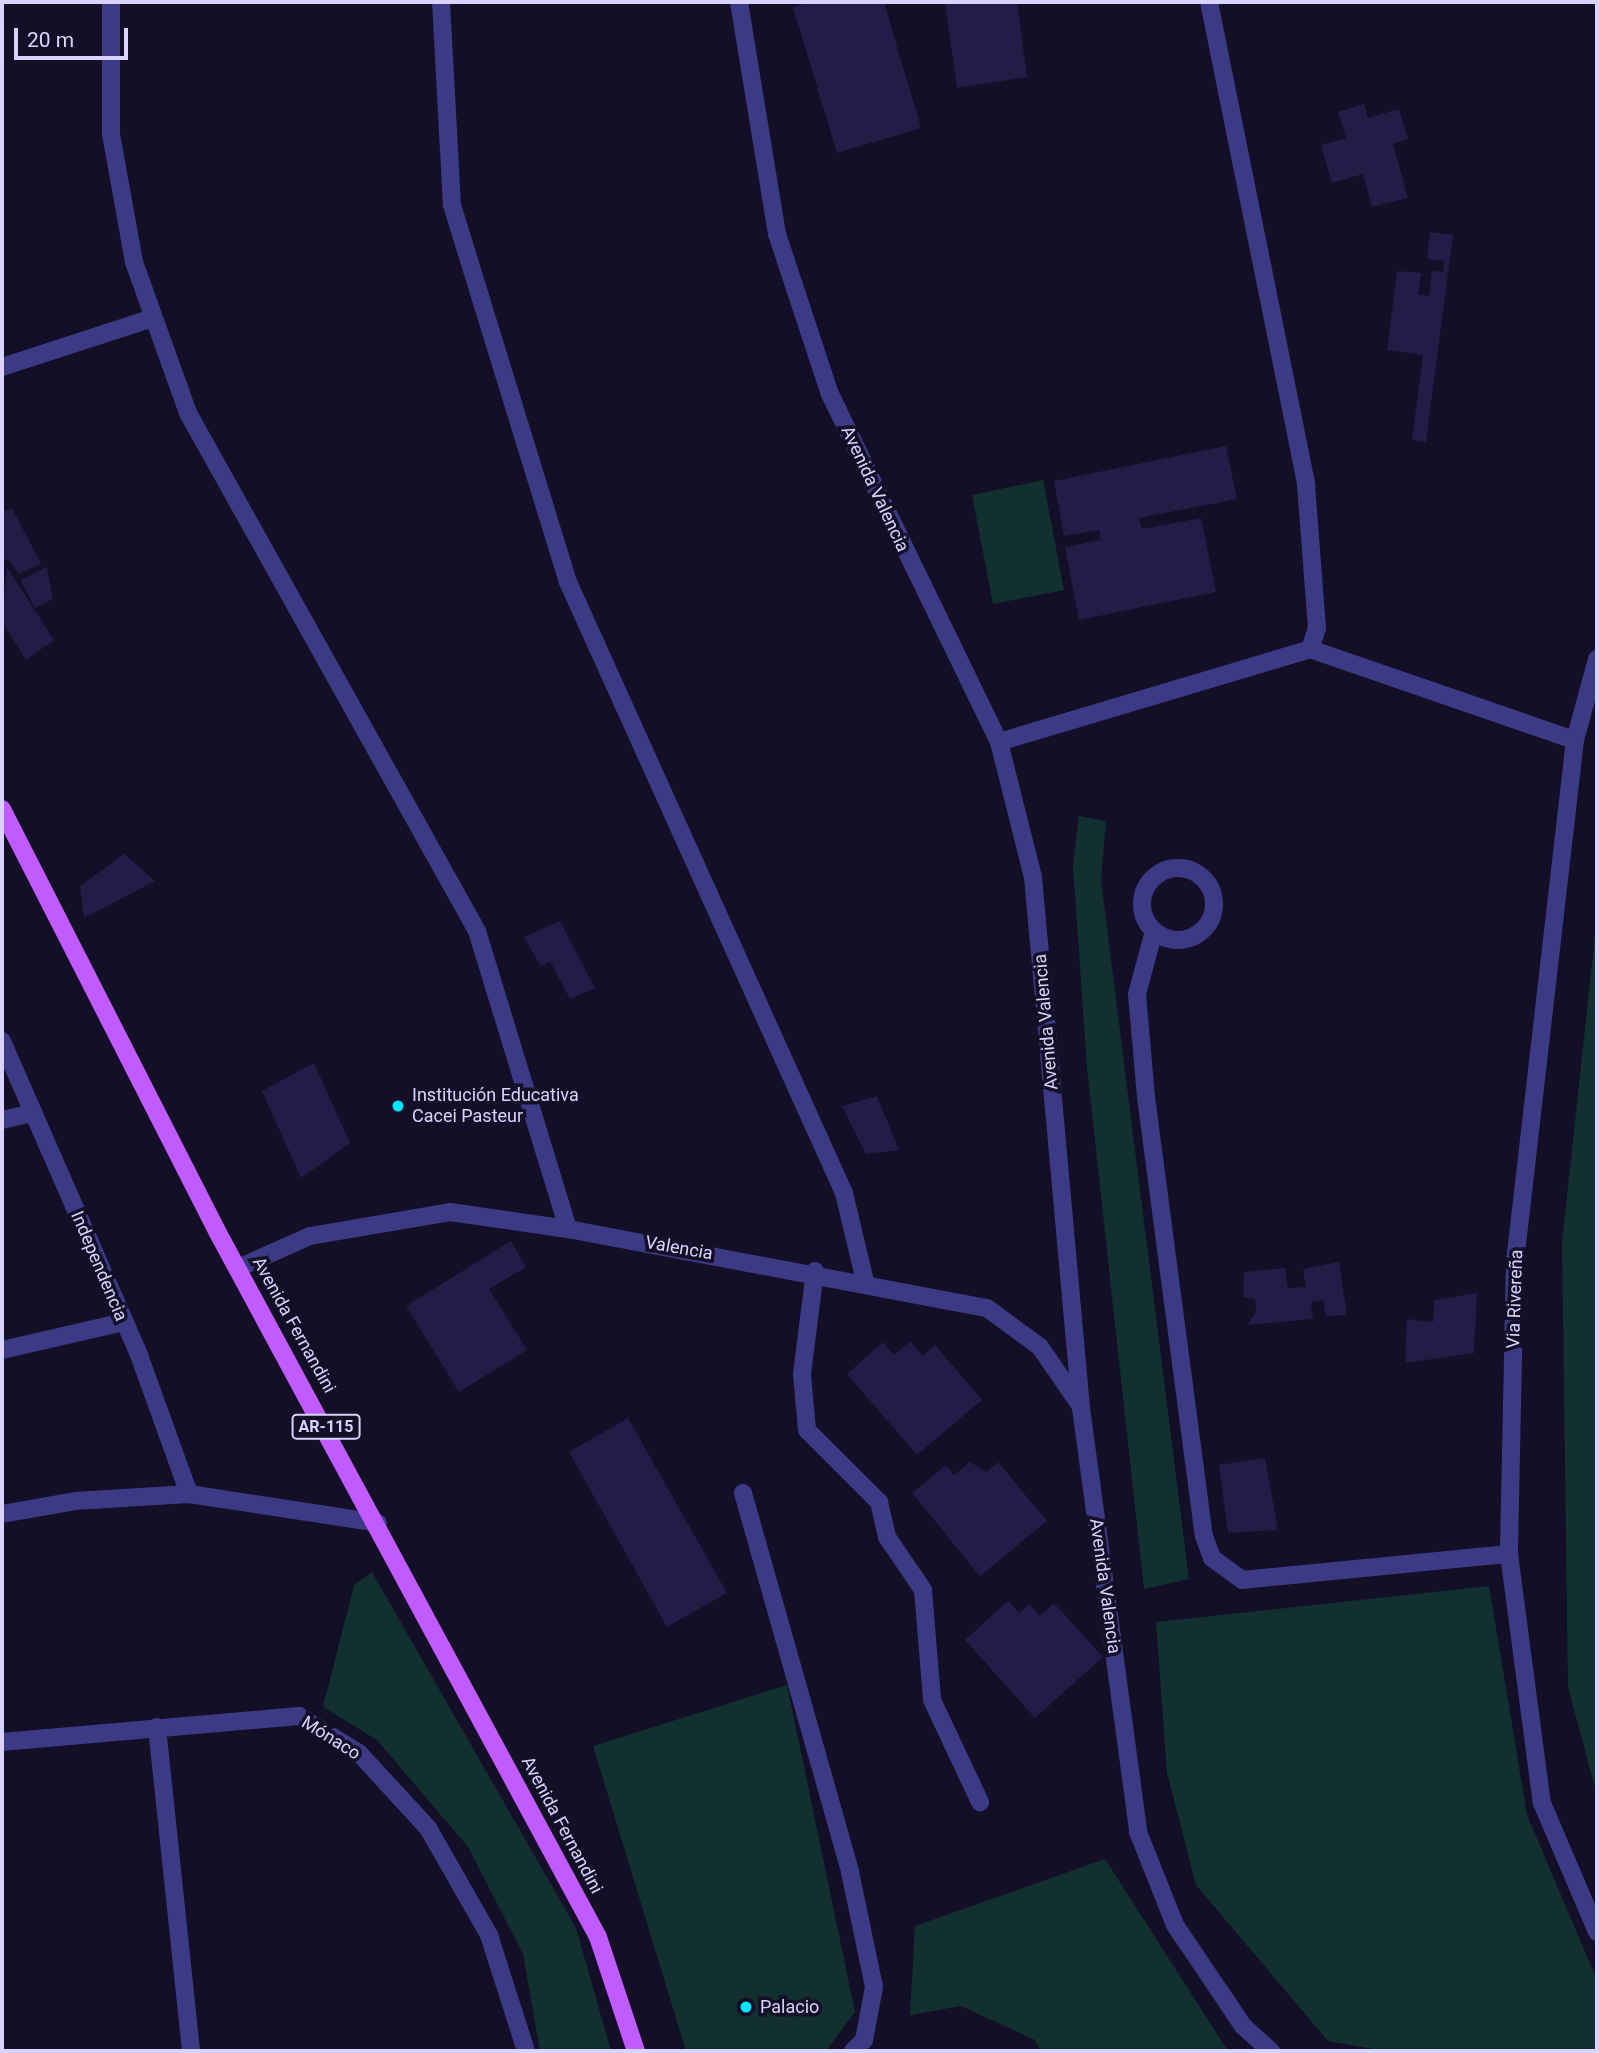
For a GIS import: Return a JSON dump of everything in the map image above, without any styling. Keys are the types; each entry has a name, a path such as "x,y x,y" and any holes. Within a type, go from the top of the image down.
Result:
{"main road":[{"name":"Avenida Fernandini","path":"2,809 238,1268 378,1522 598,1937 636,2051"}],"street":[{"path":"111,2 111,134 134,262 188,413 477,931 568,1229"},
{"path":"441,2 452,205 569,582 844,1193 865,1281"},
{"name":"Avenida Valencia","path":"739,2 777,234 830,394 999,742 1033,877 1082,1408 1138,1832 1175,1925 1243,2026 1271,2051"},
{"path":"1209,2 1306,485 1317,628 1310,649"},
{"path":"2,367 153,318"},
{"path":"999,742 1310,649 1575,740"},
{"name":"Via Rivereña","path":"1597,659 1575,740 1515,1262 1508,1554 1542,1803 1597,1932"},
{"path":"1154,931 1186,940 1201,931 1212,917 1209,884 1195,872 1161,872 1142,900 1154,931 1137,994 1146,1097 1212,1558 1242,1580 1508,1554"},
{"name":"Independencia","path":"2,1041 124,1322 189,1494"},
{"path":"2,1120 33,1113"},
{"name":"Valencia","path":"238,1268 310,1236 450,1212 568,1229 815,1271 987,1308 1040,1347 1082,1408"},
{"path":"815,1271 802,1374 807,1430 879,1502 887,1536 923,1590 932,1700 980,1802"},
{"path":"2,1350 124,1322"},
{"path":"743,1493 850,1872 874,1987 864,2040 853,2051"},
{"path":"2,1514 75,1501 189,1494 378,1522"},
{"name":"Mónaco","path":"2,1742 299,1716 359,1753 428,1828 482,1923 526,2051"},
{"path":"157,1727 191,2051"}],"green space":[{"path":"1043,480 1064,590 993,604 972,495"},
{"path":"1079,816 1106,821 1101,880 1189,1579 1144,1589 1087,1068 1073,866"},
{"path":"1597,918 1597,1795 1568,1687 1562,1242"},
{"path":"372,1572 576,1928 611,2051 540,2051 523,1954 468,1847 377,1740 323,1707 354,1585"},
{"path":"1489,1586 1527,1815 1597,1980 1597,2051 1385,2051 1328,2041 1196,1885 1167,1773 1156,1622"},
{"path":"787,1685 855,2012 826,2051 686,2051 593,1746"},
{"path":"1105,1859 1228,2051 1041,2051 1035,2040 961,2006 910,2015 915,1926"}],"building":[{"path":"812,2 884,2 921,128 837,153 793,7"},
{"path":"945,2 1017,2 1027,77 957,88"},
{"path":"1364,104 1368,118 1399,109 1408,139 1393,144 1408,198 1372,207 1363,174 1332,183 1321,145 1346,138 1338,112"},
{"path":"1430,232 1453,235 1426,442 1412,440 1423,355 1387,350 1397,271 1421,273 1418,294 1429,296 1432,271 1443,272 1444,261 1427,259"},
{"path":"1226,446 1237,499 1139,518 1142,529 1201,518 1216,592 1079,620 1065,547 1101,540 1099,530 1064,536 1054,481"},
{"path":"12,508 41,564 19,574 8,559 2,563 2,512"},
{"path":"7,567 54,640 26,660 2,621"},
{"path":"47,567 53,599 35,608 20,580"},
{"path":"124,854 155,881 84,918 80,886"},
{"path":"560,921 595,988 570,999 550,961 541,967 524,937"},
{"path":"314,1063 350,1143 301,1178 262,1091"},
{"path":"877,1096 899,1150 866,1154 842,1106"},
{"path":"511,1241 526,1267 489,1289 527,1350 459,1392 406,1306"},
{"path":"1339,1262 1347,1315 1326,1316 1323,1300 1311,1302 1313,1319 1247,1325 1256,1312 1255,1299 1243,1297 1244,1272 1285,1268 1288,1288 1306,1287 1303,1269"},
{"path":"1477,1293 1474,1353 1405,1363 1407,1319 1433,1322 1434,1300"},
{"path":"910,1341 922,1356 935,1345 982,1400 917,1455 847,1374 883,1342 894,1355"},
{"path":"628,1418 727,1593 667,1627 569,1452"},
{"path":"1265,1458 1278,1530 1228,1533 1219,1465"},
{"path":"970,1462 986,1472 998,1462 1047,1521 980,1576 912,1493 946,1465 954,1475"},
{"path":"1008,1601 1019,1613 1029,1604 1040,1616 1054,1603 1103,1657 1035,1718 965,1640"}],"place":[{"name":"Institución Educativa Cacei Pasteur","path":"398,1106"},
{"name":"Palacio","path":"746,2007"}]}
